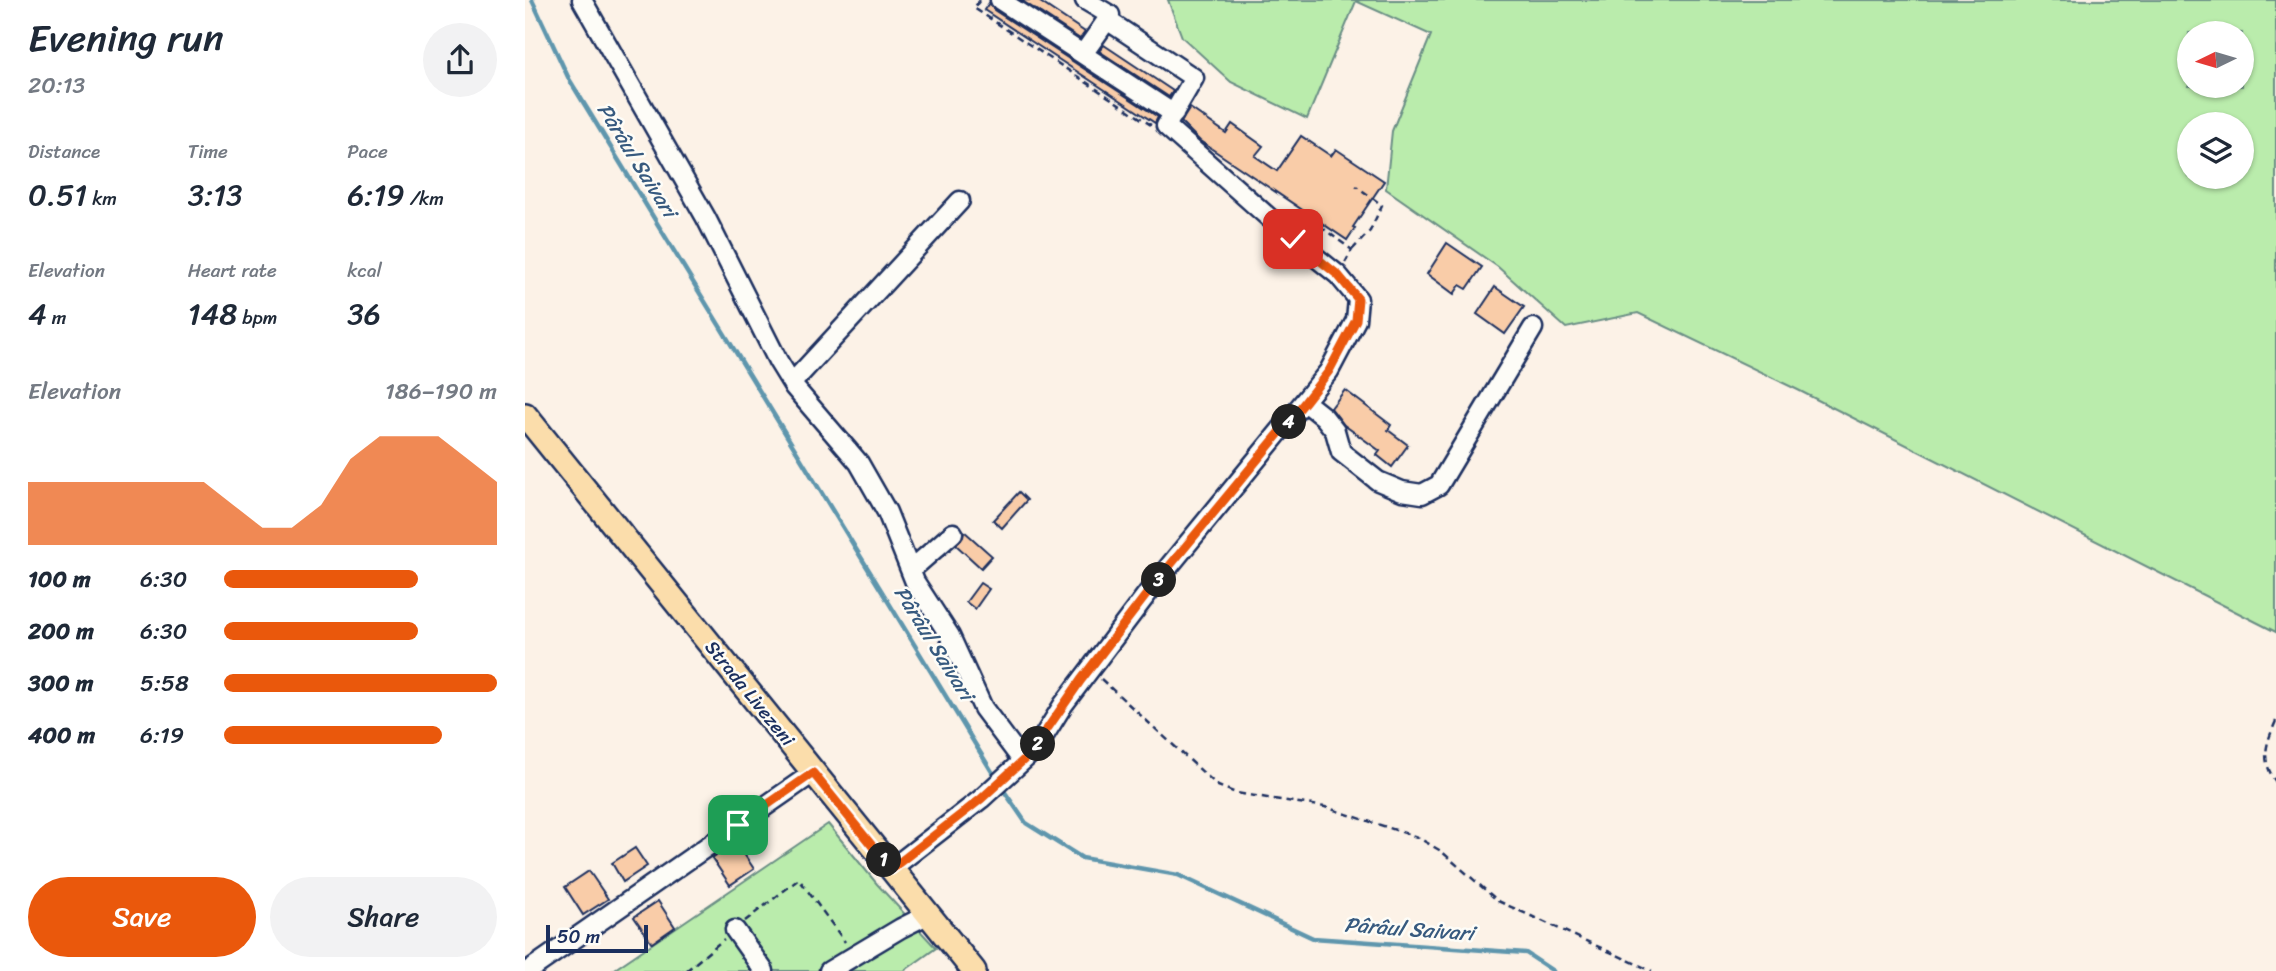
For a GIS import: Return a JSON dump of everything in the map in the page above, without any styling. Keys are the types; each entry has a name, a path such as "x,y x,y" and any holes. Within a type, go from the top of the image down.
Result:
{"main road":[{"name":"Strada Livezeni","path":"525,415 974,971"}],"street":[{"path":"582,0 706,218 753,316 792,383 859,463 887,512 915,582 950,636 983,708 1016,767"},
{"path":"891,869 981,799 1042,739 1090,668 1153,586 1305,402 1334,362 1356,320 1358,299 1338,275 1293,239 1170,120 1083,54 1000,0"},
{"path":"1083,54 1110,15 1084,0"},
{"path":"1107,20 1194,78 1170,120"},
{"path":"792,383 960,201"},
{"path":"1305,402 1324,417 1335,431 1341,452 1378,481 1402,491 1422,494 1439,485 1533,328"},
{"path":"912,569 953,533"},
{"path":"528,971 813,773"},
{"path":"829,971 929,914"},
{"path":"734,929 764,971"}],"path":[{"path":"980,0 974,8 1158,130 1170,120"},
{"path":"1338,275 1352,250 1370,231 1383,205 1356,186"},
{"path":"1320,226 1352,250"},
{"path":"1090,668 1218,786 1236,793 1325,807 1417,837 1441,850 1498,901 1652,971"},
{"path":"2276,721 2264,753 2267,770 2276,782"},
{"path":"686,971 799,878 855,956"}],"green space":[{"path":"1168,0 2276,0 2276,632 1798,390 1638,313 1566,328 1498,267 1386,189 1392,131 1431,35 1356,1 1307,119 1231,82 1182,37"},
{"path":"828,824 877,884 936,948 904,971 612,971"}],"building":[{"path":"1021,0 1037,0 1085,32 1080,39"},
{"path":"989,3 994,10 1158,117 1155,123 984,10"},
{"path":"1104,45 1173,91 1169,97 1099,51"},
{"path":"1190,108 1226,133 1232,124 1263,146 1255,156 1277,171 1301,136 1331,156 1336,149 1384,181 1347,240 1200,141 1181,122"},
{"path":"1447,243 1482,267 1467,289 1460,285 1454,294 1427,274"},
{"path":"1495,287 1524,307 1505,334 1477,314"},
{"path":"1345,390 1391,425 1388,430 1408,445 1392,467 1377,455 1380,451 1344,425 1331,408"},
{"path":"1019,492 1027,500 1002,528 993,520"},
{"path":"964,531 992,556 981,568 956,545 963,537"},
{"path":"980,583 989,589 975,609 966,602"},
{"path":"736,842 754,869 730,885 712,858"},
{"path":"635,848 647,866 623,882 612,863"},
{"path":"589,871 608,899 583,915 565,887"},
{"path":"658,901 675,927 652,943 634,917"}],"waterway":[{"name":"Pârâul Saivari","path":"532,0 569,79 997,780"},
{"name":"Pârâul Saivari","path":"1002,788 1026,823 1082,858 1178,875 1313,938 1526,953 1553,971"}],"route":[{"path":"738,825 813,773 891,869 981,799 1029,755 1063,705 1153,586 1305,402 1329,371 1344,345 1356,320 1358,299 1338,275 1293,239"}]}
